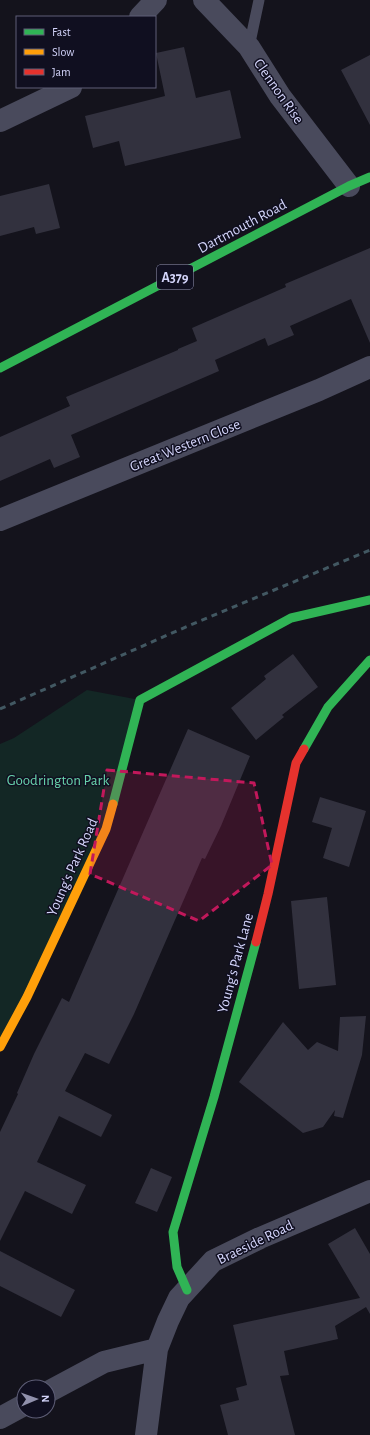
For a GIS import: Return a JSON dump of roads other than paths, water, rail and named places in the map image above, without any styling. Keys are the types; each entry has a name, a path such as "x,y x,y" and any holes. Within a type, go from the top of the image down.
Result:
{"street":[{"path":"141,16 156,0"},
{"name":"Clennon Rise","path":"204,0 249,47 280,96 349,186"},
{"path":"0,121 69,88"},
{"name":"Dartmouth Road","path":"0,368 349,186 370,177"},
{"name":"Great Western Close","path":"0,520 370,368"},
{"name":"Young's Park Road","path":"0,1047 26,997 106,829 140,700 291,618 370,600"},
{"name":"Young's Park Lane","path":"187,1290 177,1267 173,1232 214,1097 243,992 268,894 296,762 328,707 370,660"},
{"name":"Braeside Road","path":"146,1435 157,1350 179,1298 213,1261 260,1238 370,1191"},
{"path":"56,1388 104,1362 157,1350"},
{"path":"0,1418 16,1409"}],"lane":[{"path":"249,47 259,0"}],"railway":[{"path":"0,709 188,626 370,550"}],"park label":[{"name":"Goodrington Park","path":"58,780"}]}
